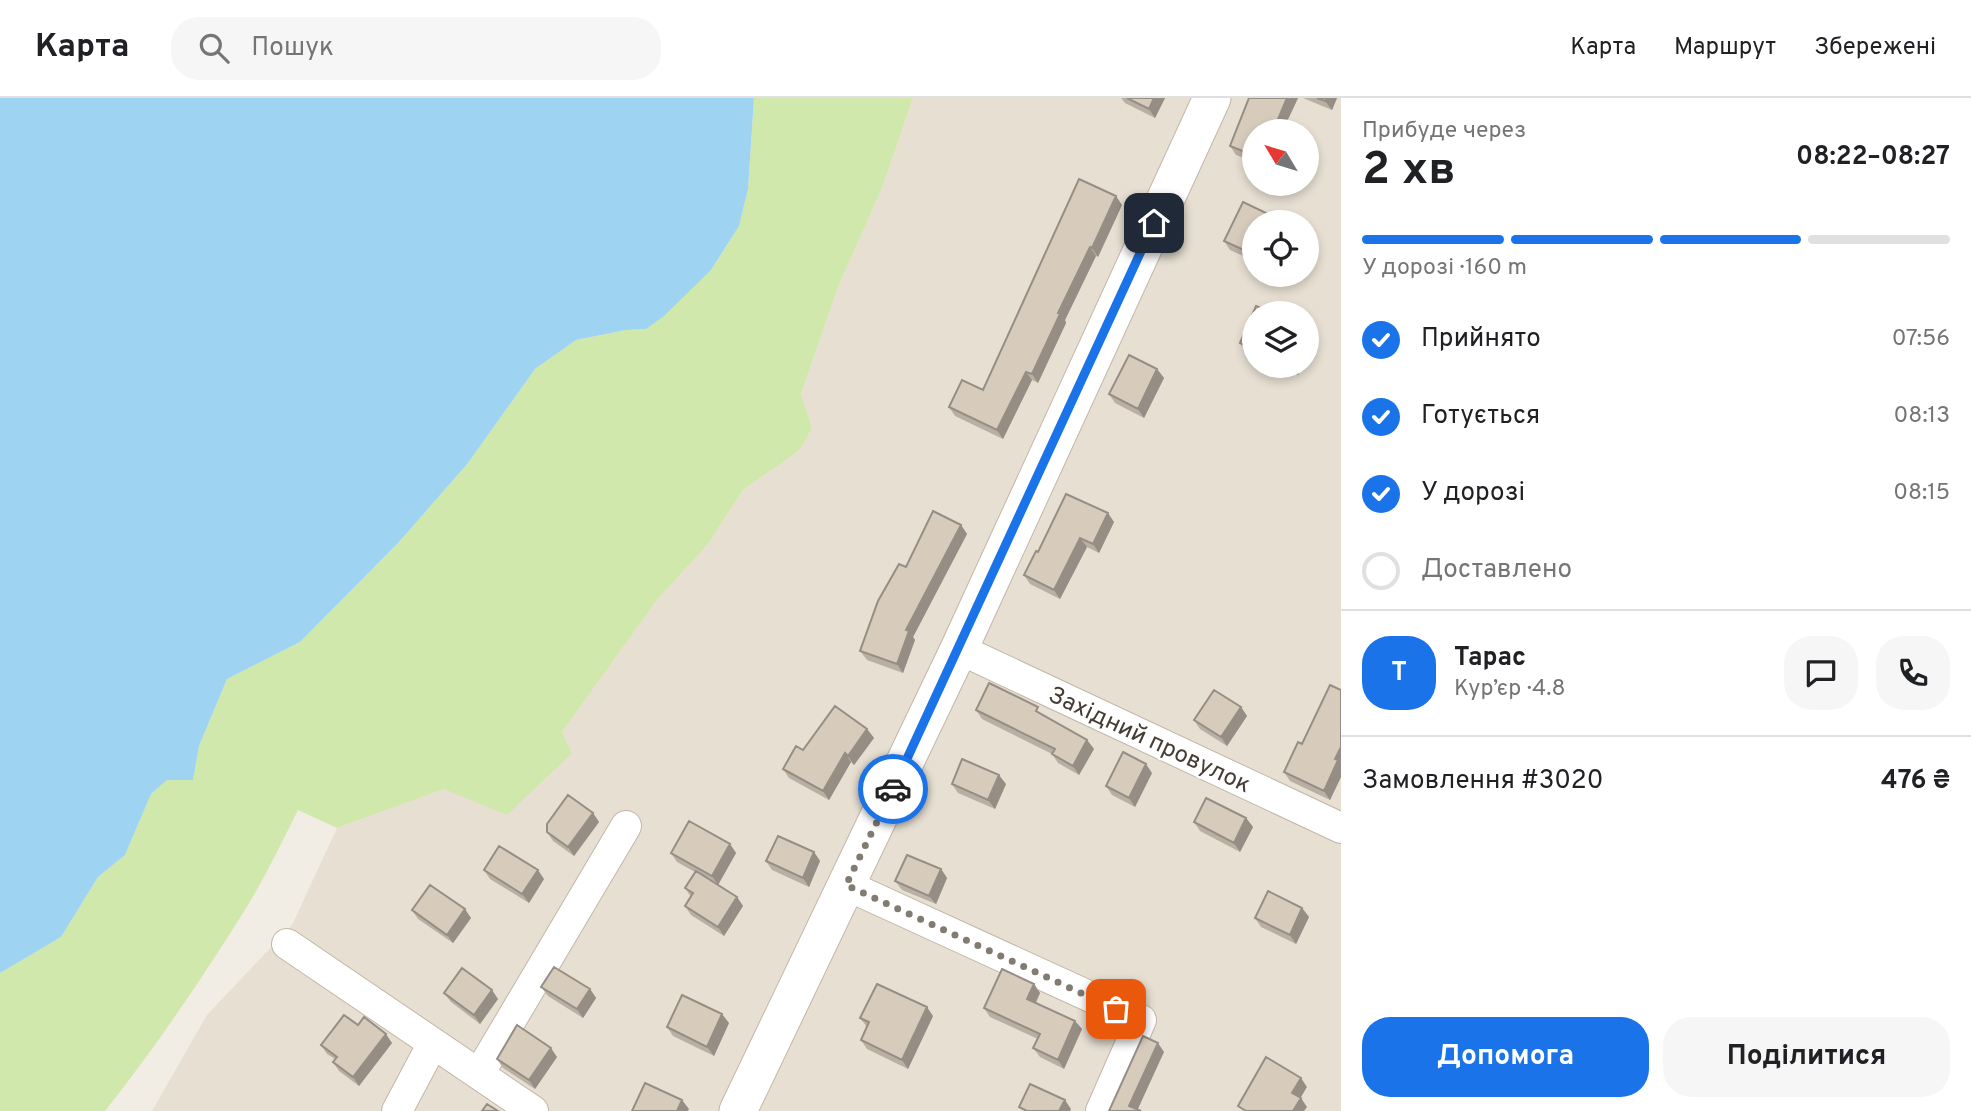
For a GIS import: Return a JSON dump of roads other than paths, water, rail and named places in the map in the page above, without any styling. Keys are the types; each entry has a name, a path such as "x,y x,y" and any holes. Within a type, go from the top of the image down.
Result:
{"street":[{"path":"738,1111 959,649 1212,98"},
{"name":"Західний провулок","path":"959,649 1341,828"},
{"path":"479,1074 626,826"},
{"path":"846,885 1141,1020 1101,1111"},
{"path":"287,944 533,1111"},
{"path":"397,1111 433,1043"}],"water":[{"path":"0,98 754,98 748,189 739,226 711,270 664,316 646,329 626,330 576,340 535,369 468,463 399,542 300,642 227,679 199,746 193,780 167,780 151,794 125,855 98,877 61,937 0,973"}]}
